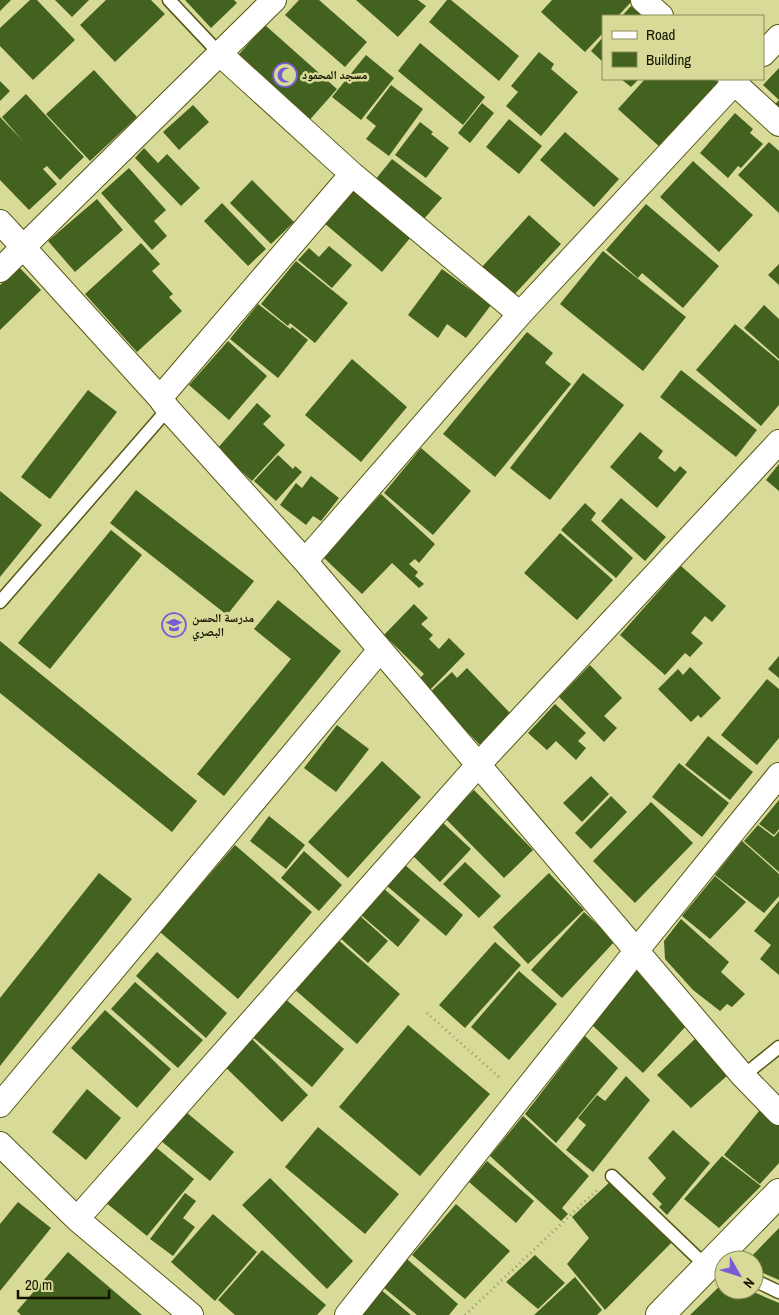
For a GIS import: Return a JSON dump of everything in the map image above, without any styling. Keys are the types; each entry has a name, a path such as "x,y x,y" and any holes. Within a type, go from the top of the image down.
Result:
{"street":[{"path":"0,270 274,0"},
{"path":"643,0 660,15"},
{"path":"764,53 779,38"},
{"path":"219,53 352,174 520,314"},
{"path":"304,561 520,314 734,80 779,124"},
{"path":"164,404 352,174"},
{"path":"0,222 304,561 743,1076 779,1113"},
{"path":"77,1219 479,764 779,442"},
{"path":"0,1105 380,650"},
{"path":"347,1315 779,774"},
{"path":"0,1144 77,1219 191,1315"},
{"path":"728,1250 779,1193"},
{"path":"660,1315 714,1265"}],"lane":[{"path":"169,0 219,53"},
{"path":"0,602 164,404"},
{"path":"743,1076 779,1048"},
{"path":"612,1176 714,1263"},
{"path":"764,1285 779,1292"}],"path":[{"path":"427,1013 520,1097"},
{"path":"465,1315 612,1176"}],"building":[{"path":"0,0 11,0 0,11"},
{"path":"30,0 37,0 75,40 33,80 0,46 0,28"},
{"path":"55,0 89,0 72,17"},
{"path":"106,0 151,0 165,14 115,62 80,25"},
{"path":"185,0 234,0 237,3 211,28"},
{"path":"299,0 319,0 367,42 345,67 285,15"},
{"path":"356,0 418,0 426,6 398,37"},
{"path":"447,0 451,0 519,56 499,81 429,22"},
{"path":"552,0 632,1 619,15 602,15 602,34 585,52 541,12"},
{"path":"631,6 642,15 623,15"},
{"name":"مسجد المحمود","path":"265,25 337,89 306,124 233,61"},
{"path":"602,38 602,61 591,51"},
{"path":"420,43 485,97 463,125 398,71"},
{"path":"539,52 554,64 551,69 578,92 541,136 506,106 518,92 511,86"},
{"path":"366,55 394,78 361,120 332,97"},
{"path":"779,68 779,100 763,85"},
{"path":"94,70 137,117 90,161 46,114"},
{"path":"622,80 638,80 631,87"},
{"path":"644,80 715,80 718,82 661,148 618,109"},
{"path":"0,81 10,91 0,101"},
{"path":"391,85 423,109 389,156 366,139 376,126 366,118"},
{"path":"26,94 84,157 60,180 47,166 43,169 57,184 29,210 0,180 0,117 23,141 2,117"},
{"path":"779,100 779,109 774,105"},
{"path":"482,103 494,113 470,143 458,133"},
{"path":"193,105 209,122 179,150 163,132"},
{"path":"735,113 753,129 750,133 763,144 741,168 738,166 728,178 700,153"},
{"path":"509,119 542,146 519,174 486,147"},
{"path":"420,122 433,132 431,134 449,148 426,178 395,155"},
{"path":"565,132 619,179 594,207 540,160"},
{"path":"769,142 779,151 779,213 738,175"},
{"path":"144,148 158,163 167,154 200,188 181,206 135,158"},
{"path":"392,159 442,198 424,219 375,180"},
{"path":"693,161 753,215 719,252 660,197"},
{"path":"129,168 166,210 154,221 167,236 152,250 101,193"},
{"path":"252,180 294,222 271,244 230,203"},
{"path":"356,183 415,232 382,272 324,223"},
{"path":"97,199 123,230 75,272 48,241"},
{"path":"222,203 266,249 248,266 204,221"},
{"path":"646,204 719,266 683,308 642,273 638,278 606,250"},
{"path":"529,215 561,244 513,296 482,267"},
{"path":"141,243 160,264 152,271 173,294 169,297 182,311 137,352 85,294"},
{"path":"329,246 352,265 332,288 298,260 309,248 319,257"},
{"path":"603,251 686,317 643,371 560,304"},
{"path":"296,261 348,303 315,343 290,323 288,326 261,304"},
{"path":"779,264 779,285 768,275"},
{"path":"19,267 41,290 0,330 0,285"},
{"path":"442,269 491,305 466,338 447,324 438,338 408,315"},
{"path":"258,304 290,329 292,327 308,340 278,378 230,339"},
{"path":"764,305 779,319 779,359 744,328"},
{"path":"735,324 779,361 779,405 761,426 696,370"},
{"path":"527,332 553,353 545,363 571,384 495,477 443,434"},
{"path":"228,341 267,376 229,420 189,385"},
{"path":"352,359 407,407 361,462 305,415"},
{"path":"681,370 757,430 736,457 660,397"},
{"path":"583,373 624,405 550,500 510,468"},
{"path":"88,390 117,412 50,499 21,477"},
{"path":"257,403 271,416 263,424 285,445 252,481 217,449"},
{"path":"640,432 663,451 658,458 675,472 680,466 687,472 657,508 610,467"},
{"path":"421,448 471,491 433,535 384,493"},
{"path":"278,455 293,469 295,466 302,472 276,501 254,481"},
{"path":"779,464 779,491 766,480"},
{"path":"311,476 339,498 321,521 313,516 306,525 280,505 296,483 302,488"},
{"path":"136,490 254,581 227,615 110,523"},
{"path":"0,491 42,525 0,577"},
{"path":"381,494 435,544 419,563 415,559 409,564 418,572 415,576 424,584 419,588 392,563 362,594 323,557"},
{"path":"621,498 666,537 645,561 601,521"},
{"path":"585,503 596,513 591,520 633,558 616,578 561,530"},
{"path":"111,530 142,555 50,669 18,643"},
{"path":"560,533 613,580 577,620 524,573"},
{"path":"681,566 726,606 712,622 705,616 691,633 703,643 690,657 685,653 665,675 620,635"},
{"path":"278,600 341,651 224,796 197,774 291,659 254,629"},
{"path":"414,604 428,618 421,624 433,635 429,639 439,649 449,638 465,654 429,691 418,680 424,674 384,635"},
{"path":"0,641 197,801 172,832 0,693"},
{"path":"779,656 779,678 768,669"},
{"path":"590,665 622,698 604,716 617,728 604,742 559,697"},
{"path":"690,667 721,698 701,718 698,715 691,722 658,689 678,669 683,675"},
{"path":"467,668 512,715 481,746 429,693 452,672 457,678"},
{"path":"767,679 779,689 779,738 757,765 721,735"},
{"path":"555,704 586,733 578,741 586,748 576,760 556,741 547,750 528,733"},
{"path":"337,725 369,749 336,792 304,768"},
{"path":"708,736 753,772 730,800 685,765"},
{"path":"382,761 421,797 348,878 308,842"},
{"path":"679,763 729,803 702,837 652,797"},
{"path":"591,776 609,794 582,822 563,803"},
{"path":"474,790 533,850 504,878 445,818"},
{"path":"611,796 627,812 591,849 575,833"},
{"path":"779,800 779,829 774,835 759,824"},
{"path":"651,802 693,843 635,903 593,861"},
{"path":"269,816 305,845 286,869 250,841"},
{"path":"442,822 471,849 440,882 412,855"},
{"path":"758,825 774,837 779,831 779,872 744,841"},
{"path":"742,841 779,874 779,896 764,913 715,875"},
{"path":"235,845 312,912 238,999 160,932"},
{"path":"304,851 342,885 319,911 281,878"},
{"path":"465,862 501,896 479,918 443,884"},
{"path":"405,865 463,915 446,936 387,886"},
{"path":"99,873 132,899 0,1066 0,998"},
{"path":"549,873 584,910 528,964 493,927"},
{"path":"715,876 746,902 710,939 682,916"},
{"path":"383,888 420,920 398,947 360,914"},
{"path":"779,901 779,975 760,959 771,945 754,931"},
{"path":"584,912 615,941 562,998 531,970"},
{"path":"359,915 388,941 368,963 339,937"},
{"path":"681,919 729,962 721,972 745,994 732,1007 727,1004 720,1011 693,990 665,959 664,941"},
{"path":"336,938 400,994 357,1044 293,988"},
{"path":"495,942 521,965 465,1028 439,1005"},
{"path":"157,952 227,1013 206,1038 136,976"},
{"path":"636,970 686,1026 643,1073 591,1024"},
{"path":"519,971 557,1004 509,1060 471,1027"},
{"path":"135,982 203,1040 178,1068 111,1009"},
{"path":"283,997 344,1049 312,1087 250,1035"},
{"path":"105,1010 171,1069 137,1108 71,1048"},
{"path":"408,1025 490,1094 420,1176 339,1107"},
{"path":"248,1035 308,1095 282,1122 221,1063"},
{"path":"585,1036 618,1068 556,1143 525,1114"},
{"path":"696,1038 729,1074 691,1108 657,1075"},
{"path":"626,1076 650,1100 593,1172 566,1150 586,1125 578,1118 597,1095 605,1101"},
{"path":"87,1089 121,1118 86,1160 52,1132"},
{"path":"763,1106 779,1122 779,1163 760,1184 724,1155"},
{"path":"180,1107 234,1152 210,1181 155,1136"},
{"path":"523,1116 589,1176 562,1208 568,1214 561,1221 490,1156"},
{"path":"318,1127 399,1194 365,1234 285,1167"},
{"path":"673,1130 710,1163 667,1215 659,1207 662,1204 652,1194 666,1178 648,1158"},
{"path":"152,1144 194,1179 147,1236 105,1202"},
{"path":"722,1156 761,1186 719,1228 684,1199"},
{"path":"487,1161 534,1201 516,1223 469,1182"},
{"path":"270,1178 353,1261 327,1289 242,1205"},
{"path":"611,1181 674,1240 605,1310 567,1264 589,1238 572,1217"},
{"path":"185,1193 196,1201 183,1218 195,1227 173,1256 150,1239"},
{"path":"18,1202 51,1228 0,1291 0,1224"},
{"path":"456,1204 510,1251 465,1299 412,1255"},
{"path":"213,1214 257,1252 215,1301 171,1262"},
{"path":"779,1228 779,1280 764,1273 764,1250 758,1250"},
{"path":"262,1250 326,1305 317,1315 235,1315 218,1300"},
{"path":"68,1252 142,1315 21,1315 17,1311"},
{"path":"535,1255 565,1283 538,1309 506,1282"},
{"path":"407,1259 458,1304 449,1315 417,1315 383,1287"},
{"path":"575,1277 602,1310 597,1315 534,1315"},
{"path":"380,1289 411,1315 360,1315"},
{"path":"714,1292 714,1300 764,1300 764,1296 779,1303 779,1315 690,1315"}],"place":[{"name":"مسجد المحمود","path":"285,75"},
{"name":"مدرسة الحسن البصري","path":"174,625"}]}
